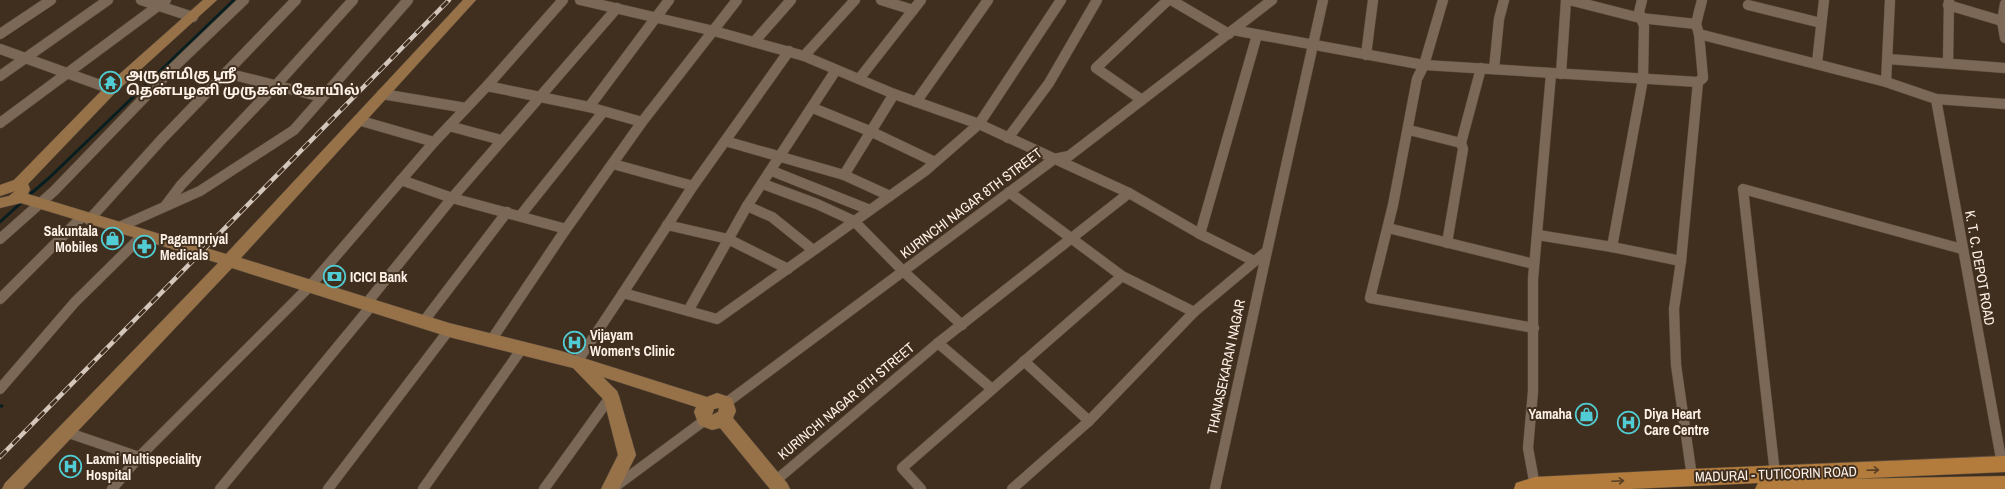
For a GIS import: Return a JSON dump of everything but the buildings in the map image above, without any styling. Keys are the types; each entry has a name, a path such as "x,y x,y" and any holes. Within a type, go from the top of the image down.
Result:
{"main road":[{"name":"MADURAI - TUTICORIN ROAD","path":"1529,487 1692,477 2003,464"},
{"name":"MADURAI - TUTICORIN ROAD","path":"1764,489 2005,485"}],"street":[{"path":"0,34 51,0"},
{"path":"0,76 108,0"},
{"path":"141,0 193,17"},
{"path":"0,123 166,0"},
{"path":"0,239 13,197 111,89 211,0"},
{"path":"13,197 174,67 244,0"},
{"path":"0,299 85,218 296,0"},
{"path":"165,207 181,185 277,84 353,0"},
{"path":"117,228 200,191 282,139 302,122 322,97 408,0"},
{"path":"11,489 229,261 470,0"},
{"path":"112,489 139,458 310,286 434,142 487,86 563,0"},
{"path":"580,0 714,31 804,56 894,94 979,124 1129,193 1200,234 1254,261"},
{"path":"589,108 669,0"},
{"path":"490,342 566,229 642,122 737,0"},
{"path":"754,42 791,0"},
{"path":"804,56 855,0"},
{"path":"881,0 913,10"},
{"path":"859,79 921,0"},
{"path":"916,102 988,0"},
{"path":"622,293 718,319 936,162 979,124 1062,0"},
{"path":"1008,138 1049,84 1097,0"},
{"path":"1142,100 1096,68 1173,0 1231,32 1257,34 1312,43 1366,55 1424,65 1698,82 1703,78 1699,34 1696,24 1702,0"},
{"name":"KURINCHI NAGAR 8TH STREET","path":"724,411 903,271 1054,159 1070,156 1272,0"},
{"name":"THANASEKARAN NAGAR","path":"1215,489 1312,43 1323,0"},
{"path":"1366,55 1373,0"},
{"path":"1443,0 1424,65 1418,79 1409,130 1388,228 1370,298 1534,328"},
{"path":"1494,69 1499,19 1504,0"},
{"path":"1529,487 1528,448 1533,391 1534,264 1566,0"},
{"path":"1569,0 1640,18 1696,24"},
{"path":"1612,247 1643,79 1644,26 1639,12 1642,0"},
{"path":"1817,63 1824,0"},
{"path":"1886,82 1890,0"},
{"path":"1948,63 1948,3 2002,21"},
{"path":"2005,4 2002,21 2005,38"},
{"path":"1748,5 1821,23"},
{"path":"220,489 452,198 501,140 618,8"},
{"path":"1200,234 1257,34"},
{"path":"1699,34 1817,63 1886,82 1936,99 2005,104"},
{"path":"0,49 111,89"},
{"path":"577,362 693,186 790,51"},
{"path":"1888,59 2005,68"},
{"path":"1447,243 1463,149 1461,143 1481,68"},
{"path":"688,311 748,206 813,108 836,70"},
{"path":"226,73 277,84 322,97"},
{"path":"1692,477 1676,365 1674,310 1681,260 1698,82"},
{"path":"487,86 541,96 642,122"},
{"path":"382,94 466,108"},
{"path":"844,175 872,132 894,94"},
{"name":"K. T. C. DEPOT ROAD","path":"1936,99 1962,249 2003,464"},
{"path":"813,108 872,132 936,162"},
{"path":"520,216 604,112"},
{"path":"358,120 434,142"},
{"path":"449,126 501,140"},
{"path":"1409,130 1461,143"},
{"path":"725,141 844,175 890,196"},
{"path":"613,164 693,186"},
{"path":"772,171 870,210"},
{"path":"401,180 452,198 566,229"},
{"path":"763,184 816,204 854,221 903,271 962,324"},
{"path":"1775,474 1743,190 1962,249"},
{"path":"1009,192 1122,276 1194,312"},
{"name":"KURINCHI NAGAR 9TH STREET","path":"778,485 938,343 1129,193"},
{"path":"13,197 229,261 490,342 523,347 577,362 706,412 713,423 724,411 778,485"},
{"path":"748,206 772,217 813,250"},
{"path":"424,321 507,212"},
{"path":"667,225 728,239 788,268"},
{"path":"1388,228 1534,264"},
{"path":"1538,235 1681,260"},
{"path":"0,389 75,302 142,236"},
{"path":"1012,489 1089,421 1194,312 1267,251"},
{"path":"921,489 902,468 1122,276"},
{"path":"328,489 449,330"},
{"path":"938,343 992,389"},
{"path":"423,489 523,347"},
{"path":"577,362 611,396 627,455 611,489"},
{"path":"1024,362 1089,421"},
{"path":"544,489 611,396"},
{"path":"611,489 706,412"},
{"path":"66,432 139,458"}],"waterway":[{"path":"28,196 49,178 234,0"},
{"path":"0,222 23,201"}],"railway":[{"path":"0,457 449,0"}],"place":[{"name":"அருள்மிகு ஶ்ரீ தென்பழனி முருகன் கோயில்","path":"111,82"},
{"name":"Sakuntala Mobiles","path":"113,239"},
{"name":"Pagampriyal Medicals","path":"145,247"},
{"name":"ICICI Bank","path":"334,277"},
{"name":"Vijayam Women's Clinic","path":"574,343"},
{"name":"Yamaha","path":"1587,414"},
{"name":"Diya Heart Care Centre","path":"1629,422"},
{"name":"Laxmi Multispeciality Hospital","path":"71,467"}]}
